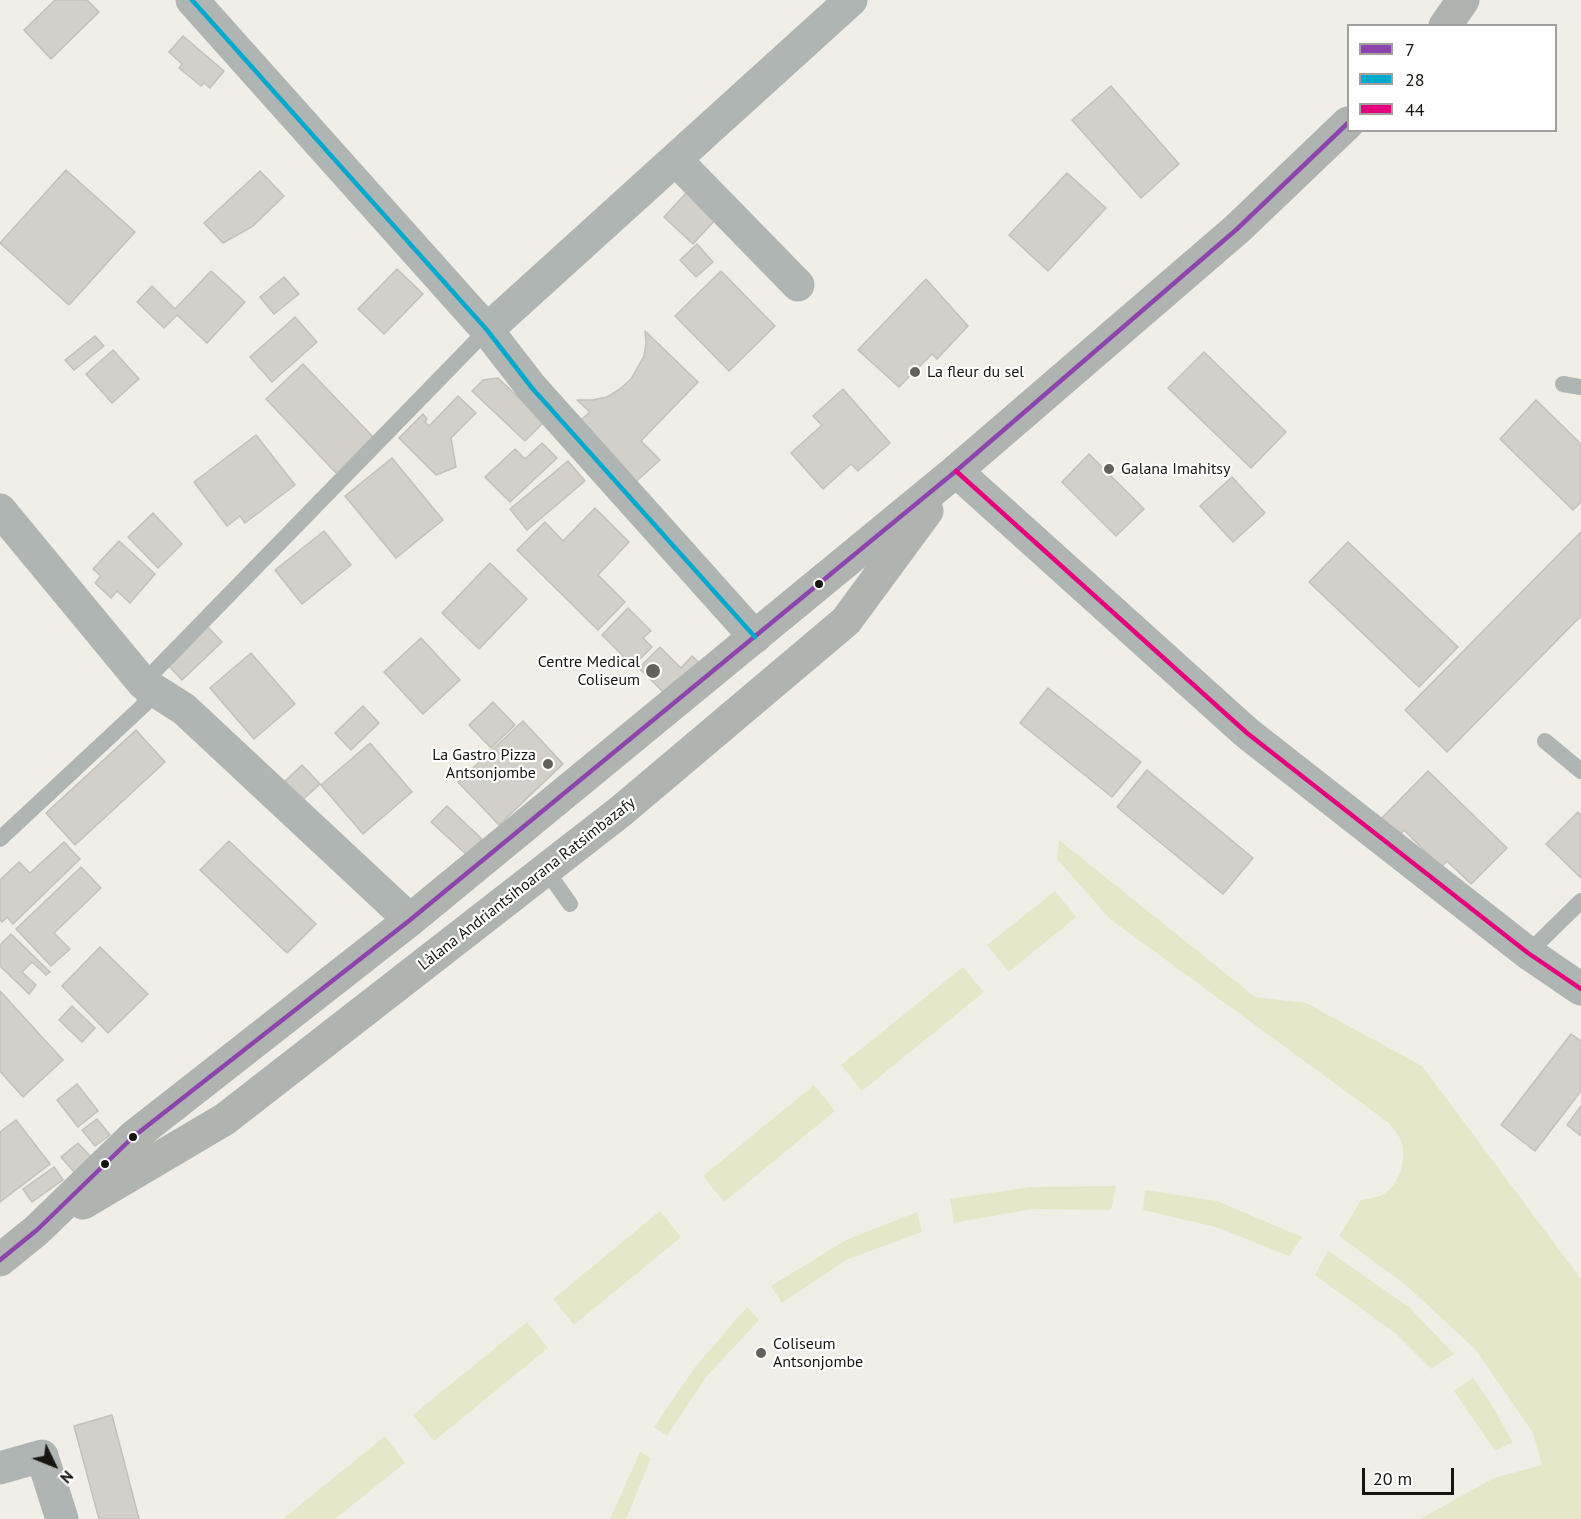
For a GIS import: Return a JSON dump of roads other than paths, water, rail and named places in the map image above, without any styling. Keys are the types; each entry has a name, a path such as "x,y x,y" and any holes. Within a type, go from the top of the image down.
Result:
{"main road":[{"path":"1445,24 1463,0"},
{"name":"Làlana Andriantsihoarana Ratsimbazafy","path":"0,1260 37,1230 133,1137 410,920 956,471 1237,229 1347,124"},
{"name":"Làlana Andriantsihoarana Ratsimbazafy","path":"37,1230 225,1119 621,811 846,621 956,471"}],"street":[{"path":"192,0 487,330 532,388 755,637"},
{"path":"487,330 851,0"},
{"path":"676,160 798,285"},
{"path":"956,471 1247,733 1528,953 1581,989"},
{"path":"0,510 143,683 184,709 410,920"},
{"path":"0,1468 42,1456 62,1519"}],"lane":[{"path":"0,839 146,704 143,683 487,330"},
{"path":"1563,384 1581,387"},
{"path":"1545,741 1581,771"},
{"path":"546,870 570,904"},
{"path":"1528,953 1581,901"}],"place":[{"name":"La fleur du sel","path":"915,372"},
{"name":"Galana Imahitsy","path":"1109,469"},
{"name":"Centre Medical Coliseum","path":"653,671"},
{"name":"La Gastro Pizza Antsonjombe","path":"548,764"},
{"name":"Coliseum Antsonjombe","path":"761,1353"}]}
